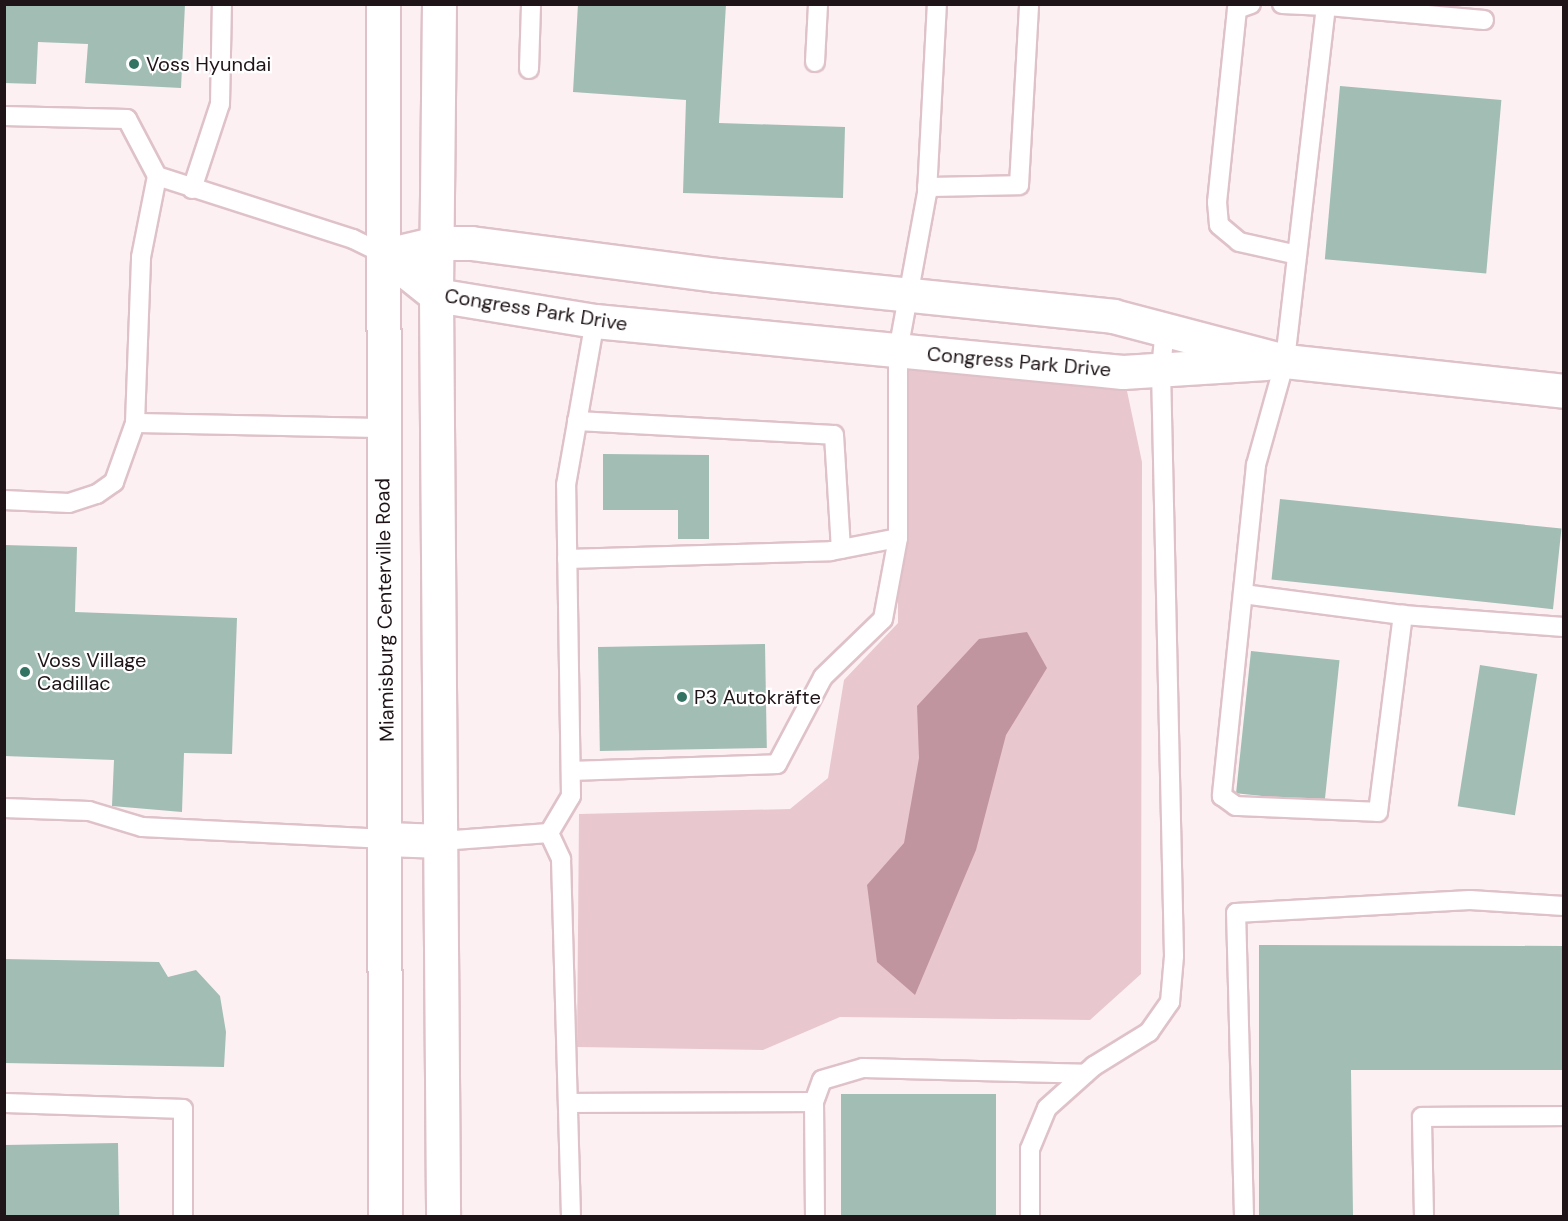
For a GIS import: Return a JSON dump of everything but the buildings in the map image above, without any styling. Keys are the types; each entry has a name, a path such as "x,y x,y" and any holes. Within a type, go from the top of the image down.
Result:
{"main road":[{"name":"Miamisburg Centerville Road","path":"383,4 386,255 382,428 387,839 385,1216"},
{"path":"439,4 436,295 443,1216"},
{"name":"Congress Park Drive","path":"386,255 437,243 471,243 911,295 1113,316 1285,361 1563,391"},
{"name":"Congress Park Drive","path":"386,255 436,295 595,321 1123,372 1285,361"},
{"path":"387,839 441,841"}],"lane":[{"path":"192,189 220,104 222,4"},
{"path":"529,69 531,4"},
{"path":"815,62 818,4"},
{"path":"571,771 777,764 823,677 883,619 898,538 898,351 911,295 927,187 937,4"},
{"path":"927,187 1019,185 1029,4"},
{"path":"1251,4 1237,9 1217,202 1219,225 1239,242 1297,255"},
{"path":"1282,4 1484,20"},
{"path":"1326,6 1285,361 1256,465 1222,796 1236,806 1378,812 1403,615"},
{"path":"4,116 127,119 157,176 141,256 135,423 114,482 97,494 69,502 4,500"},
{"path":"157,176 353,239 386,255"},
{"path":"549,833 571,796 566,485 595,321"},
{"path":"1029,1216 1030,1149 1047,1108 1085,1074 1149,1032 1170,1002 1174,956 1161,370 1165,328"},
{"path":"577,421 834,435 841,549"},
{"path":"135,423 382,428"},
{"path":"567,559 841,549 898,538"},
{"path":"1243,594 1403,615 1563,627"},
{"path":"4,808 89,811 142,827 387,839"},
{"path":"441,841 549,833"},
{"path":"549,833 561,859 571,1216"},
{"path":"1244,1216 1236,913 1470,900 1563,906"},
{"path":"815,1216 814,1102 822,1080 863,1068 1085,1074"},
{"path":"568,1103 814,1102"},
{"path":"4,1103 183,1109 183,1216"},
{"path":"1424,1216 1422,1117 1563,1116"}],"shaded area":[{"path":"898,351 1123,372 1142,462 1141,974 1090,1020 840,1017 763,1050 577,1047 579,814 790,809 828,778 844,680 898,623"},
{"path":"1027,632 1047,668 1006,735 976,850 915,995 877,962 867,885 904,843 919,758 917,706 979,639"}],"place":[{"name":"Voss Hyundai","path":"134,64"},
{"name":"Voss Village Cadillac","path":"25,672"},
{"name":"P3 Autokräfte","path":"682,697"}]}
